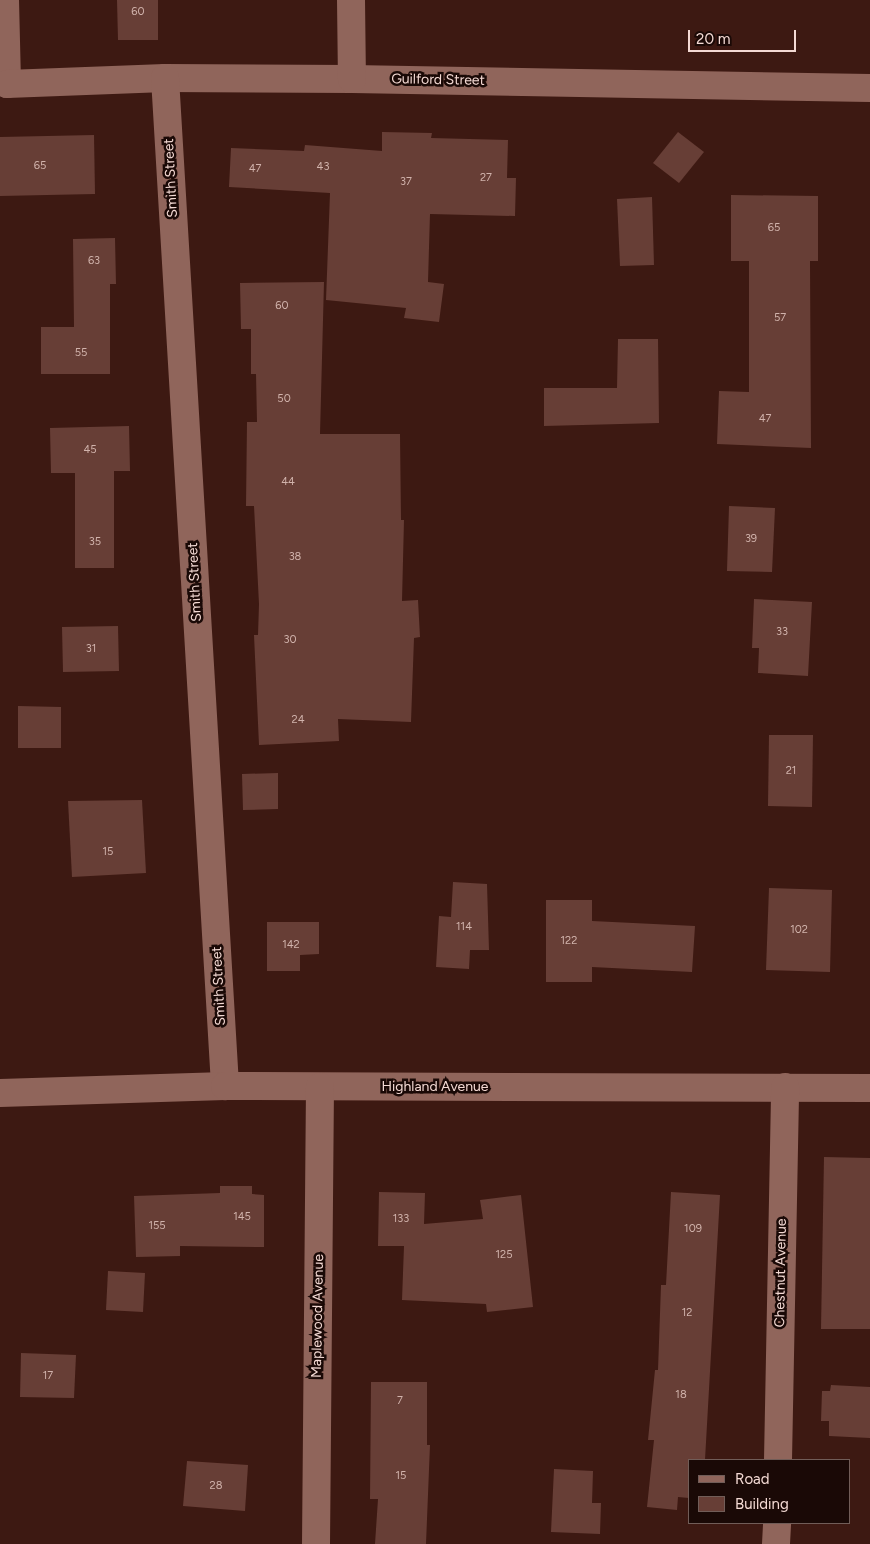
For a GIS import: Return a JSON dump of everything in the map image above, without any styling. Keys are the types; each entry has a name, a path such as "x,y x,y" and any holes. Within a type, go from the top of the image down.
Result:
{"street":[{"name":"Guilford Street","path":"5,0 6,84 165,78 352,78 870,88"},
{"path":"351,0 352,78"},
{"name":"Smith Street","path":"165,78 225,1086"},
{"name":"Highland Avenue","path":"0,1093 225,1086 870,1088"},
{"name":"Maplewood Avenue","path":"316,1544 320,1087"},
{"name":"Chestnut Avenue","path":"778,1459 785,1087"},
{"path":"776,1544 777,1524"}],"building":[{"path":"117,0 158,0 158,40 118,40"},
{"path":"382,132 432,133 431,138 508,140 507,178 516,178 515,216 430,214 428,282 444,284 439,322 404,318 406,308 326,300 330,193 229,187 231,148 304,151 305,145 382,151"},
{"path":"678,132 704,152 679,183 653,163"},
{"path":"94,135 95,194 0,196 0,137"},
{"path":"731,195 818,196 818,261 810,261 811,448 717,444 719,391 749,392 749,261 731,261"},
{"path":"652,197 654,265 620,266 617,199"},
{"path":"115,238 116,284 110,284 110,374 41,374 41,327 74,327 73,239"},
{"path":"324,282 320,434 400,434 401,520 404,520 402,601 418,600 420,637 414,638 411,722 338,719 339,741 259,745 254,635 258,635 259,604 254,506 246,506 247,422 257,422 256,374 251,374 251,329 241,329 240,283"},
{"path":"618,339 658,339 659,423 544,426 544,388 617,388"},
{"path":"129,426 130,471 114,471 114,568 75,568 75,473 51,473 50,428"},
{"path":"729,506 775,508 772,572 727,571"},
{"path":"754,599 812,602 808,676 758,673 759,648 752,648"},
{"path":"118,626 119,671 63,672 62,627"},
{"path":"18,706 61,707 61,748 18,748"},
{"path":"769,735 813,735 812,807 768,806"},
{"path":"278,773 278,809 243,810 242,774"},
{"path":"142,800 146,873 72,877 68,801"},
{"path":"453,882 487,884 489,950 470,950 469,969 436,967 439,916 451,917"},
{"path":"769,888 832,890 830,972 766,970"},
{"path":"546,900 592,900 592,921 695,926 692,972 592,967 592,982 546,982"},
{"path":"267,922 319,922 319,954 300,955 300,971 267,971"},
{"path":"824,1157 870,1158 870,1329 821,1329"},
{"path":"220,1186 252,1186 252,1194 264,1195 264,1247 180,1246 180,1256 136,1257 134,1196 220,1193"},
{"path":"379,1192 425,1193 424,1224 483,1219 480,1200 521,1195 533,1307 487,1312 486,1304 402,1300 404,1246 378,1246"},
{"path":"671,1192 720,1195 705,1459 688,1459 688,1498 678,1497 677,1510 647,1507 654,1440 648,1440 655,1370 658,1370 661,1285 666,1285"},
{"path":"108,1271 145,1273 143,1312 106,1310"},
{"path":"21,1353 76,1355 74,1398 20,1397"},
{"path":"371,1382 427,1382 427,1445 430,1445 426,1544 375,1544 378,1499 370,1499"},
{"path":"831,1385 870,1387 870,1438 829,1436 829,1421 821,1421 822,1391 830,1391"},
{"path":"187,1461 248,1465 245,1511 183,1506"},
{"path":"554,1469 593,1471 592,1503 601,1503 600,1534 551,1532"}]}
